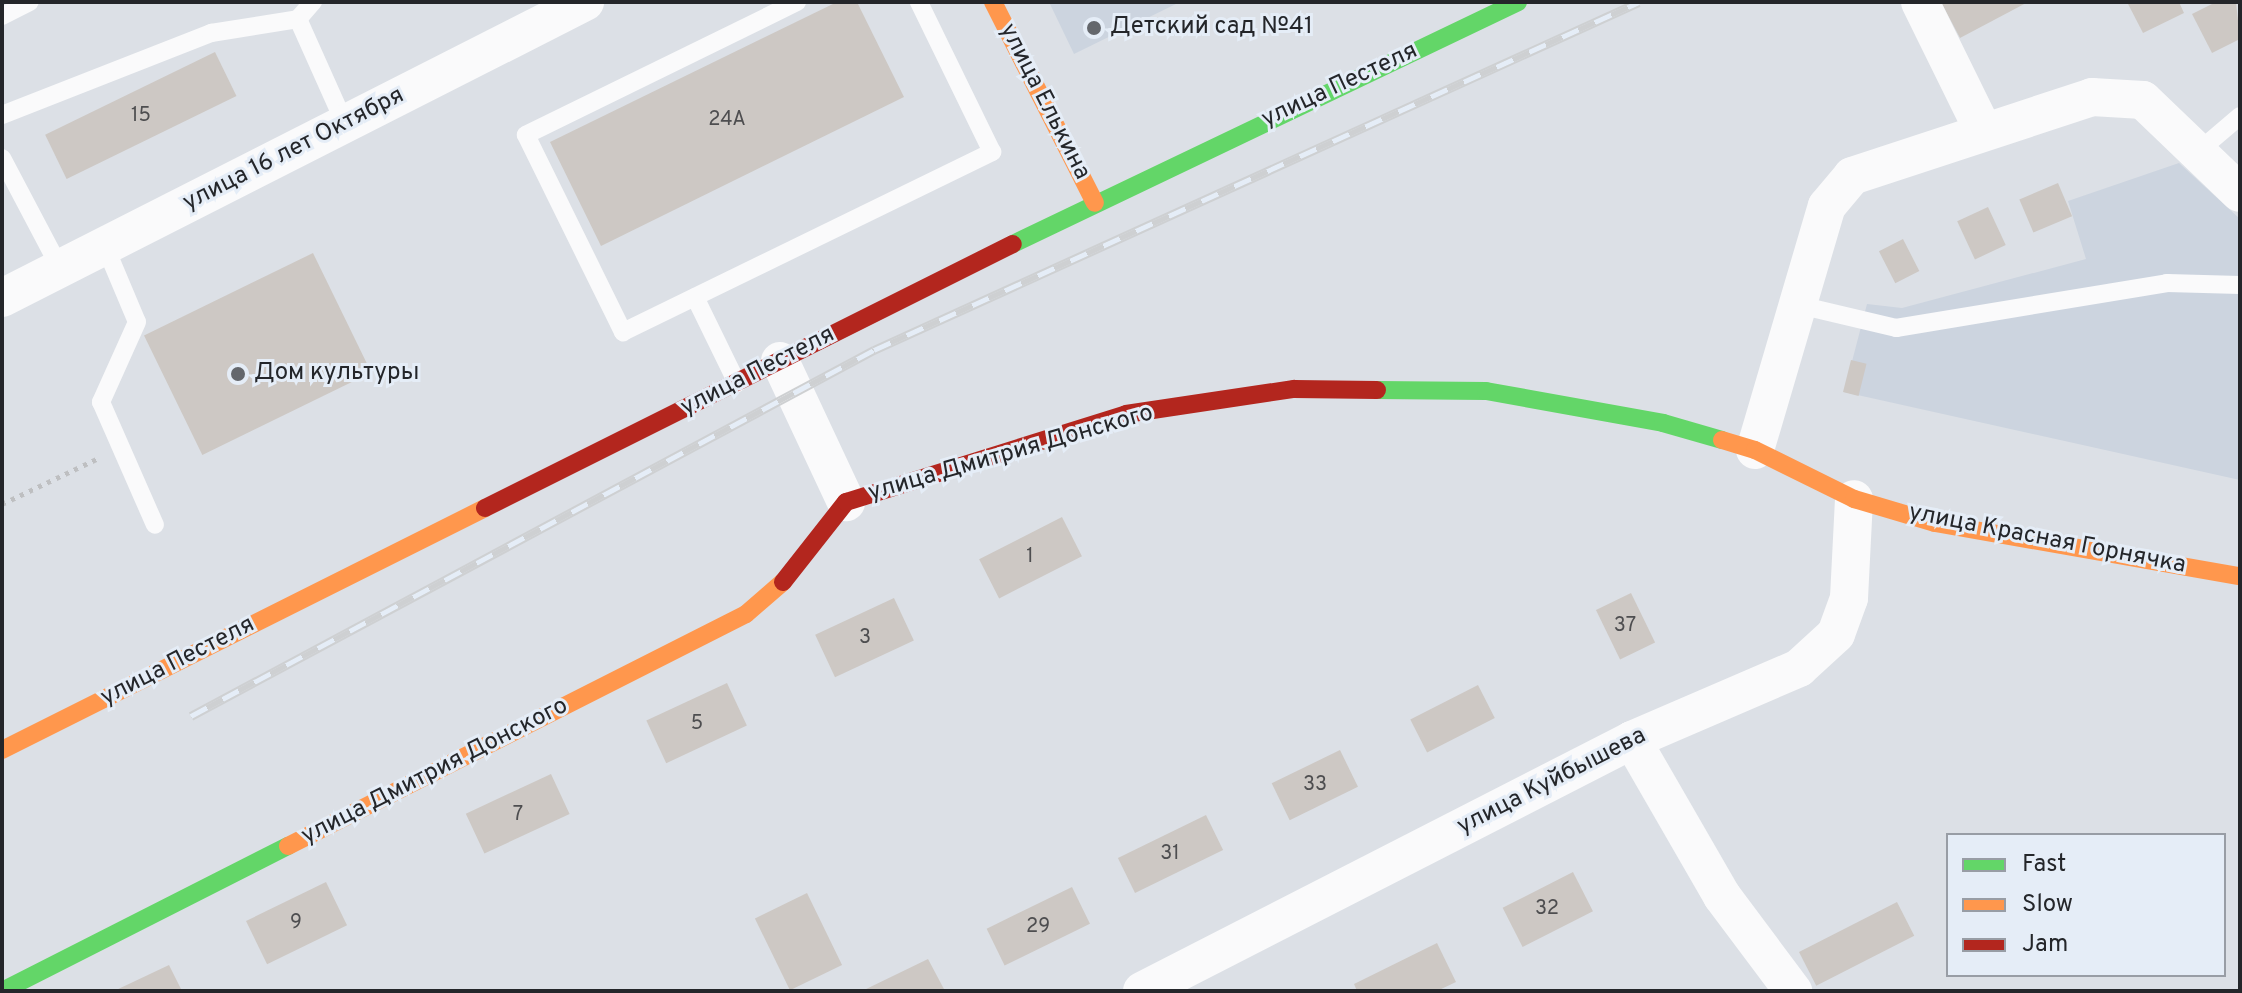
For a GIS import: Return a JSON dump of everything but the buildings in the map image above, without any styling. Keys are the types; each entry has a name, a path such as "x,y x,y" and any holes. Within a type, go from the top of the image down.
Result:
{"street":[{"name":"улица 16 лет Октября","path":"2,298 585,2"},
{"name":"улица Елькина","path":"993,2 1095,203"},
{"name":"улица Пестеля","path":"2,750 1095,203 1518,2"},
{"path":"1920,2 1983,130"},
{"path":"1755,450 1827,206 1852,176 1983,130 2092,97 2143,100 2200,150 2240,193"},
{"path":"780,361 846,502"},
{"name":"улица Дмитрия Донского","path":"2,991 746,614 797,570 846,502 1126,414 1294,389 1486,391 1663,423 1755,450 1854,499"},
{"name":"улица Красная Горнячка","path":"1854,499 1935,523 2240,576"},
{"name":"улица Куйбышева","path":"1142,991 1632,740 1799,668 1836,634 1849,598 1854,499"},
{"path":"1632,740 1722,896 1793,991"}],"lane":[{"path":"2,16 30,2"},
{"path":"2,115 211,33 298,19 313,2"},
{"path":"797,2 526,135 623,332 992,152 919,2"},
{"path":"298,19 345,124"},
{"path":"2200,150 2240,116"},
{"path":"2,158 60,268"},
{"path":"105,246 137,322 101,402 155,525"},
{"path":"1799,305 1896,328 2167,283 2240,285"},
{"path":"695,297 737,383"}],"path":[{"path":"2,504 121,447"}],"shaded area":[{"name":"Детский сад №41","path":"1049,2 1180,2 1074,54"},
{"path":"2179,163 2240,219 2240,480 1844,392 1867,304 1902,308 2086,259 2068,201"}],"railway":[{"path":"191,716 874,350 1639,2"}],"traffic: fast":[{"path":"1013,244 1518,2"},
{"path":"1377,390 1486,391 1663,423 1722,440"},
{"path":"2,991 288,846"}],"traffic: slow":[{"path":"993,2 1095,203"},
{"path":"1722,440 1755,450 1854,499 1935,523 2240,576"},
{"path":"2,750 485,508"},
{"path":"288,846 746,614 783,582"}],"traffic: jam":[{"path":"485,508 1013,244"},
{"path":"783,582 846,502 1126,414 1294,389 1377,390"}],"place":[{"name":"Детский сад №41","path":"1094,28"},
{"name":"Дом культуры","path":"238,374"}]}
